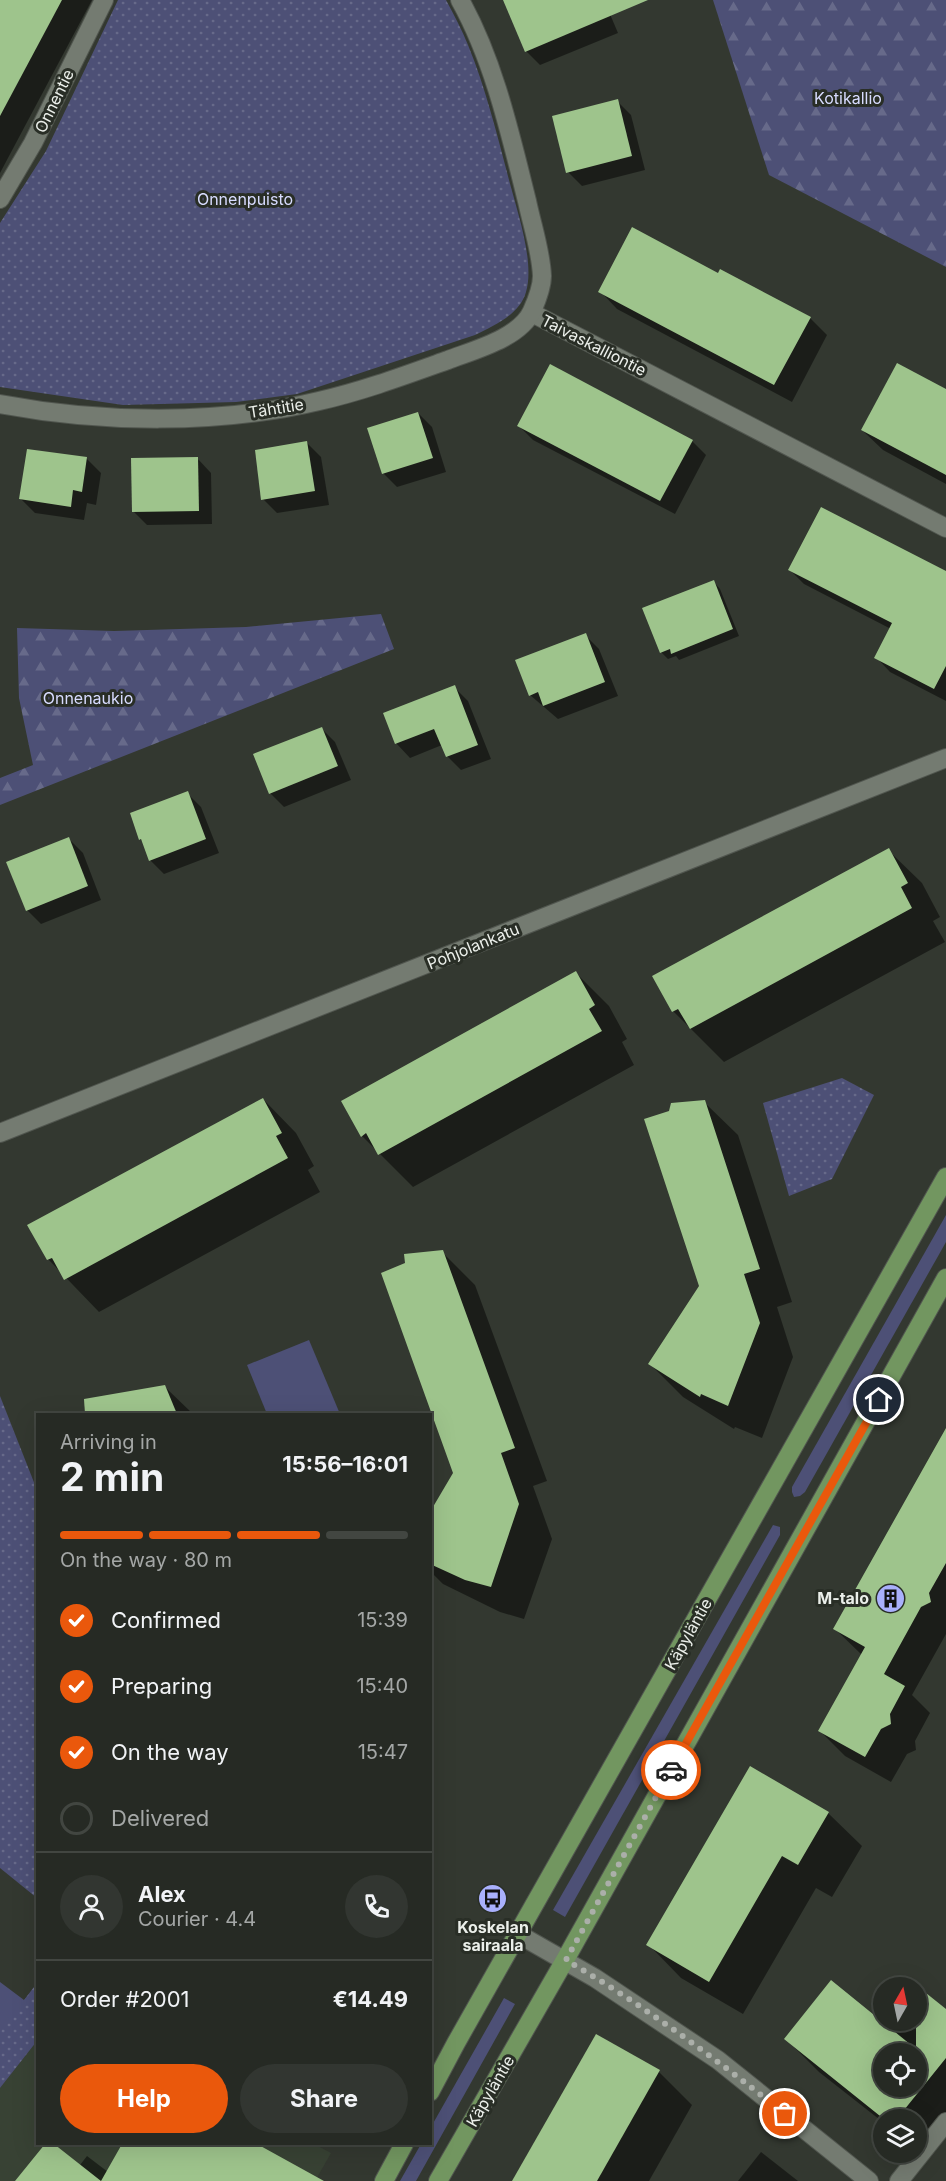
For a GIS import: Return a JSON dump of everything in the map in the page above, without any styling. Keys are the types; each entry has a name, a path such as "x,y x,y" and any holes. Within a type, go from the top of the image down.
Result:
{"main road":[{"name":"Käpyläntie","path":"432,2088 946,1177"},
{"name":"Käpyläntie","path":"438,2181 566,1960 946,1278"},
{"path":"384,2181 403,2145"}],"street":[{"name":"Onnentie","path":"0,199 33,143 104,0"},
{"name":"Taivaskalliontie","path":"460,0 476,28 510,132 536,240 542,278 532,313 946,528"},
{"name":"Tähtitie","path":"0,404 46,412 160,418 252,413 319,401 403,376 493,343 517,330 532,313"},
{"name":"Pohjolankatu","path":"0,1133 946,758"},
{"path":"518,1934 595,1978 718,2060 869,2181"},
{"path":"899,2181 946,2122"}],"shaded area":[{"path":"36,2042 36,2145 316,2145 331,2153 315,2181 0,2181 0,2088"}],"green space":[{"name":"Onnenpuisto","path":"118,0 446,0 466,39 480,78 524,236 528,280 526,292 518,307 490,328 475,335 297,394 236,402 123,405 0,387 0,223 46,151"},
{"name":"Kotikallio","path":"713,0 946,0 946,267 769,175"},
{"name":"Onnenaukio","path":"381,614 394,649 0,805 0,778 33,765 19,698 17,628 114,631 246,627"},
{"path":"842,1078 874,1095 832,1179 789,1196 763,1103"},
{"path":"946,1215 946,1242 805,1492 794,1497 792,1487"},
{"path":"309,1340 340,1413 267,1413 247,1365"},
{"path":"0,1396 36,1487 36,1897 0,1868"},
{"path":"773,1525 780,1527 780,1535 565,1917 553,1910"},
{"path":"0,1982 24,2000 36,1985 36,1986 0,2049"},
{"path":"36,1984 36,2042 0,2088 0,2032"},
{"path":"504,1998 515,2004 416,2181 400,2181 420,2145 432,2145 432,2125"}],"building":[{"path":"0,0 62,0 0,116"},
{"path":"503,0 648,0 525,52"},
{"path":"618,99 632,156 566,173 552,116"},
{"path":"632,227 718,273 720,269 811,317 774,385 598,292"},
{"path":"897,363 946,389 946,475 861,430"},
{"path":"550,364 693,440 660,501 517,426"},
{"path":"418,412 433,458 382,474 367,428"},
{"path":"307,441 315,491 261,500 255,450"},
{"path":"27,449 87,457 82,492 73,490 71,507 19,499"},
{"path":"198,457 199,511 132,512 131,458"},
{"path":"821,507 946,571 946,666 934,689 874,658 892,623 788,570"},
{"path":"714,580 733,629 671,654 670,649 660,653 642,608"},
{"path":"586,633 605,682 543,706 538,692 529,696 515,660"},
{"path":"455,685 478,745 446,757 434,729 395,744 383,713"},
{"path":"322,727 338,766 269,794 253,754"},
{"path":"188,791 206,839 149,861 130,813"},
{"path":"69,837 88,886 26,911 6,862"},
{"path":"889,848 908,883 901,887 912,908 690,1029 678,1009 672,1012 652,976"},
{"path":"576,971 595,1005 589,1009 602,1031 378,1155 366,1133 361,1137 341,1101"},
{"path":"263,1098 282,1133 276,1136 288,1158 64,1280 52,1258 47,1260 27,1225"},
{"path":"705,1100 760,1269 744,1274 760,1323 728,1406 701,1394 700,1397 648,1364 699,1286 644,1119 669,1111 671,1103"},
{"path":"443,1250 515,1448 501,1453 519,1504 491,1587 465,1580 432,1565 432,1509 453,1473 381,1273 405,1263 404,1254"},
{"path":"165,1385 177,1413 85,1413 84,1399"},
{"name":"M-talo","path":"946,1428 946,1563 929,1593 931,1602 921,1607 884,1674 905,1686 890,1714 891,1724 881,1729 865,1757 818,1731 865,1647 833,1629"},
{"path":"750,1766 829,1812 798,1865 782,1856 709,1982 646,1945"},
{"path":"831,1980 873,2014 873,2031 894,2031 909,2043 873,2043 873,2097 915,2097 905,2109 873,2110 784,2039"},
{"path":"927,1994 946,2009 946,2058 927,2082 927,2043 916,2043 916,2031 927,2031"},
{"path":"596,2034 660,2070 597,2181 512,2181"},
{"path":"44,2145 55,2145 101,2181 15,2181"},
{"path":"121,2145 259,2145 324,2181 101,2181"}],"way so far":[{"path":"671,1770 566,1960 718,2060 785,2114"}],"place":[{"name":"M-talo","path":"890,1598"},
{"name":"Koskelan sairaala","path":"493,1899"}],"route":[{"path":"671,1770 879,1400"}]}
